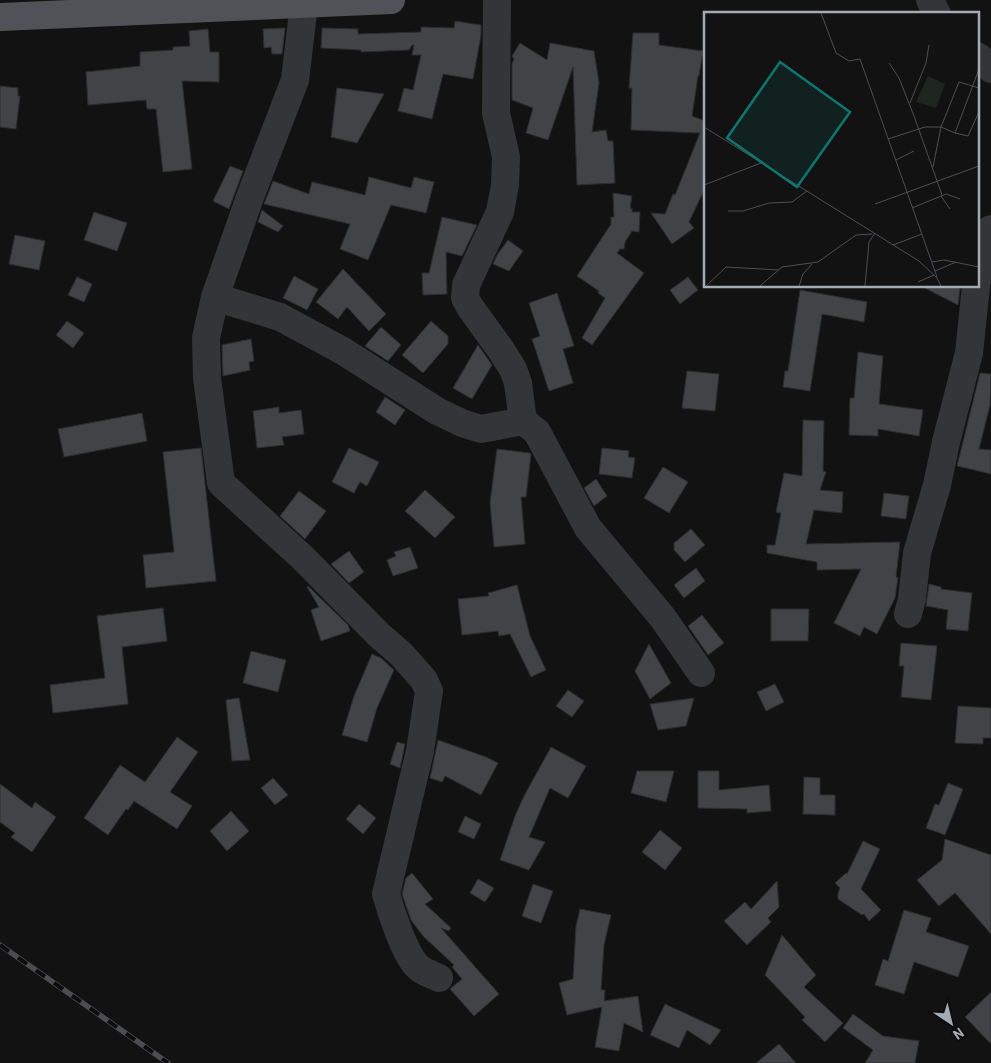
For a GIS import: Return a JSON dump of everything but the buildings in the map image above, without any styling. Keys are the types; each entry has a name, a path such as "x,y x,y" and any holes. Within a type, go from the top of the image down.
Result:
{"main road":[{"path":"0,17 391,0"}],"lane":[{"path":"497,0 496,113 506,157 506,185 500,212 466,285 465,298 513,369 518,383 523,421 537,432 588,528 663,618 701,673"},
{"path":"930,0 936,12"},
{"path":"304,4 295,80 250,197 215,298 206,338 207,378 221,483 303,558 379,635 401,654 424,680 428,691 420,751 386,894 407,951 418,968 439,978"},
{"path":"978,57 991,69"},
{"path":"978,277 991,229"},
{"path":"908,614 912,599 917,553 937,484 969,352 976,288"},
{"path":"215,298 280,317 343,351 436,412 462,423 481,429 523,421"}],"railway":[{"path":"0,945 168,1063"}]}
